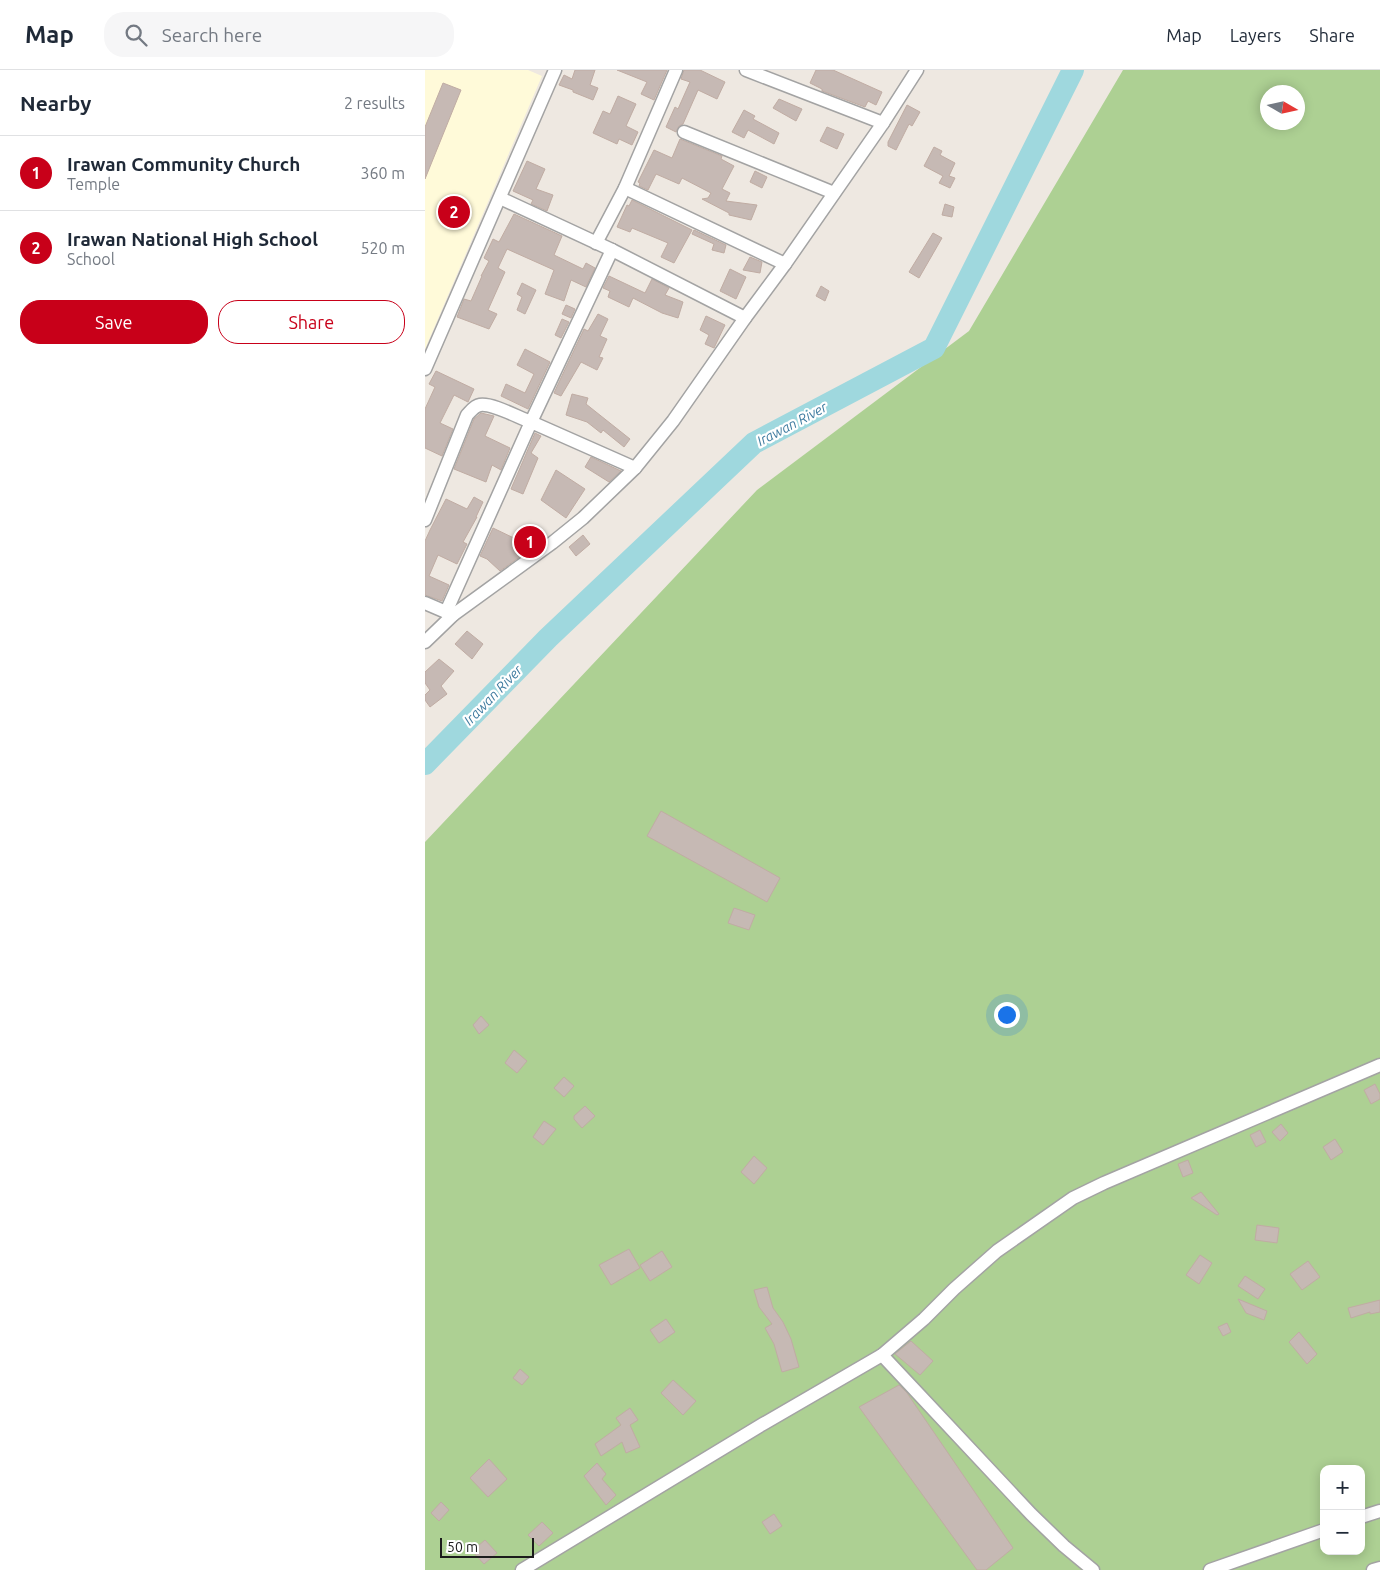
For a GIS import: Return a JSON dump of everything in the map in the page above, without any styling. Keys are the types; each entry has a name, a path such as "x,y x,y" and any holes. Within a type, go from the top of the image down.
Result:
{"street":[{"path":"425,369 555,70"},
{"path":"596,243 625,188 676,70"},
{"path":"746,70 883,123"},
{"path":"425,642 450,613 552,543 583,518 635,468 673,421 785,264 883,123 912,71"},
{"path":"684,132 834,193"},
{"path":"625,188 785,264"},
{"path":"500,198 612,250 745,318"},
{"path":"450,613 531,422 612,250"},
{"path":"425,520 467,415 473,408 481,405 491,406 531,422 635,468"},
{"path":"425,603 450,613"},
{"path":"522,1570 763,1424 882,1355 997,1251 1073,1198 1113,1179 1380,1065"},
{"path":"882,1355 1031,1514 1064,1546 1093,1570"},
{"path":"1365,1516 1380,1511"},
{"path":"1210,1570 1320,1531"},
{"path":"1373,1570 1380,1568"}],"shaded area":[{"path":"425,70 528,70 542,76 425,349"}],"green space":[{"path":"1123,70 1380,70 1380,1570 425,1570 425,842 757,490 969,331"}],"building":[{"path":"575,70 595,70 590,85 598,88 593,100 559,85 564,75 572,79"},
{"path":"617,70 667,70 654,100 641,94 647,82"},
{"path":"684,70 700,70 725,82 717,99 698,90 683,124 679,126 676,132 666,127 675,107 678,109 690,82 681,79"},
{"path":"816,70 833,70 882,92 876,105 868,101 865,107 822,91 822,89 810,83"},
{"path":"443,83 461,90 425,179 425,127"},
{"path":"618,96 636,104 626,126 638,132 632,145 619,139 617,144 593,133 603,111 610,114"},
{"path":"779,99 802,109 796,121 773,108"},
{"path":"907,105 920,112 912,126 909,124 896,150 888,146 888,142"},
{"path":"744,110 755,116 753,119 779,133 774,144 748,130 744,138 732,132"},
{"path":"827,127 844,134 837,149 820,141"},
{"path":"680,139 722,156 721,159 734,166 722,189 730,193 726,201 757,205 751,220 729,215 729,213 702,199 708,198 711,193 682,178 679,184 656,174 648,190 639,186 640,183 638,182 654,150 672,158"},
{"path":"934,147 942,151 940,155 955,163 949,176 955,178 950,188 939,183 943,176 924,166"},
{"path":"527,161 545,169 536,189 553,195 547,211 531,204 533,200 513,191"},
{"path":"755,171 767,177 762,188 750,182"},
{"path":"632,200 692,230 674,263 661,257 668,243 632,228 630,232 617,227 627,205 629,206"},
{"path":"945,204 954,207 952,217 942,215"},
{"path":"514,214 562,236 554,255 583,269 586,263 595,268 586,287 571,280 564,301 545,294 554,270 507,249 498,268 505,272 488,310 497,314 489,329 457,317 464,299 471,301 489,261 484,258 493,239 499,242"},
{"path":"694,230 726,245 724,253 712,250 714,244 692,234"},
{"path":"933,233 942,238 919,278 909,272"},
{"path":"750,257 762,262 760,273 743,270"},
{"path":"730,269 746,277 736,299 720,291"},
{"path":"609,276 645,293 652,279 669,288 665,295 683,302 678,318 662,313 633,298 629,307 608,297 610,291 603,288"},
{"path":"522,283 536,290 525,314 517,310 522,297 517,294"},
{"path":"821,286 829,291 825,301 816,296"},
{"path":"566,305 575,309 571,318 562,314"},
{"path":"598,314 608,319 600,336 607,339 599,357 603,358 597,370 581,362 561,396 554,393 584,329 588,331"},
{"path":"706,316 725,325 714,348 705,344 709,335 700,330"},
{"path":"562,319 569,322 561,338 555,335"},
{"path":"525,349 550,362 528,409 501,396 506,384 525,393 534,374 517,365"},
{"path":"436,371 474,389 468,402 454,395 440,423 453,429 442,456 425,448 425,409 435,387 429,384"},
{"path":"572,394 588,398 586,404 630,439 624,447 603,430 601,433 587,422 566,415"},
{"path":"481,413 494,416 485,436 510,448 501,470 492,465 486,482 454,469 474,419"},
{"path":"535,433 541,436 531,453 538,458 523,494 511,489"},
{"path":"591,457 621,471 609,482 585,467"},
{"path":"556,470 585,489 566,518 541,500"},
{"path":"474,497 483,502 463,542 467,544 457,564 438,555 429,576 449,585 442,601 425,595 425,541 430,530 446,499 467,509"},
{"path":"536,527 546,538 500,571 487,559 480,556 493,528 520,541"},
{"path":"583,535 590,544 576,556 569,547"},
{"path":"467,631 483,644 472,659 455,644"},
{"path":"439,659 454,671 441,686 447,694 430,707 425,700 425,695 430,690 425,683 425,672"},
{"path":"661,811 780,878 767,902 647,836"},
{"path":"734,908 755,915 749,930 728,923"},
{"path":"481,1016 489,1025 479,1034 473,1025"},
{"path":"514,1050 527,1061 517,1073 505,1063"},
{"path":"564,1077 574,1086 564,1097 554,1088"},
{"path":"1375,1084 1380,1094 1380,1099 1371,1104 1364,1090"},
{"path":"585,1106 595,1116 582,1128 574,1119 574,1116"},
{"path":"544,1121 556,1129 543,1145 533,1137"},
{"path":"1281,1124 1288,1133 1280,1141 1272,1132"},
{"path":"1260,1130 1266,1142 1256,1147 1250,1135"},
{"path":"1335,1139 1343,1152 1331,1160 1323,1147"},
{"path":"754,1156 767,1168 754,1184 741,1172"},
{"path":"1188,1160 1193,1173 1183,1177 1178,1164"},
{"path":"1201,1192 1219,1214 1217,1215 1191,1198"},
{"path":"1257,1225 1279,1228 1277,1243 1255,1240"},
{"path":"629,1249 640,1268 611,1285 599,1265"},
{"path":"662,1251 672,1267 650,1281 640,1265"},
{"path":"1200,1255 1212,1263 1199,1284 1186,1275"},
{"path":"1308,1261 1320,1277 1302,1290 1290,1274"},
{"path":"1245,1276 1265,1289 1258,1299 1238,1286"},
{"path":"767,1287 773,1308 783,1322 791,1339 799,1367 782,1372 774,1344 765,1328 772,1324 759,1307 754,1290"},
{"path":"1238,1299 1267,1311 1264,1320 1246,1313"},
{"path":"1380,1300 1380,1312 1370,1314 1370,1312 1351,1318 1348,1308"},
{"path":"666,1319 675,1332 659,1343 650,1330"},
{"path":"1227,1323 1231,1332 1223,1336 1218,1327"},
{"path":"1299,1332 1317,1354 1307,1364 1289,1342"},
{"path":"911,1341 933,1361 920,1375 895,1354"},
{"path":"520,1369 529,1377 522,1385 513,1378"},
{"path":"673,1380 696,1401 683,1415 661,1393"},
{"path":"899,1385 907,1393 1013,1548 986,1570 977,1570 859,1407"},
{"path":"630,1408 638,1420 630,1425 640,1447 626,1453 622,1442 601,1456 595,1444 621,1425 616,1418"},
{"path":"489,1459 507,1479 488,1497 470,1478"},
{"path":"597,1463 606,1474 602,1479 616,1495 606,1505 584,1476"},
{"path":"441,1502 449,1510 439,1521 431,1513"},
{"path":"774,1514 782,1526 770,1534 762,1522"},
{"path":"542,1522 553,1533 539,1546 528,1535"},
{"path":"485,1540 497,1553 484,1564 472,1551"}],"waterway":[{"name":"Irawan River","path":"425,764 548,638 754,443 934,348 1073,70"}],"place":[{"name":"Irawan National High School","path":"454,212"},
{"name":"Irawan Community Church","path":"530,542"}]}
